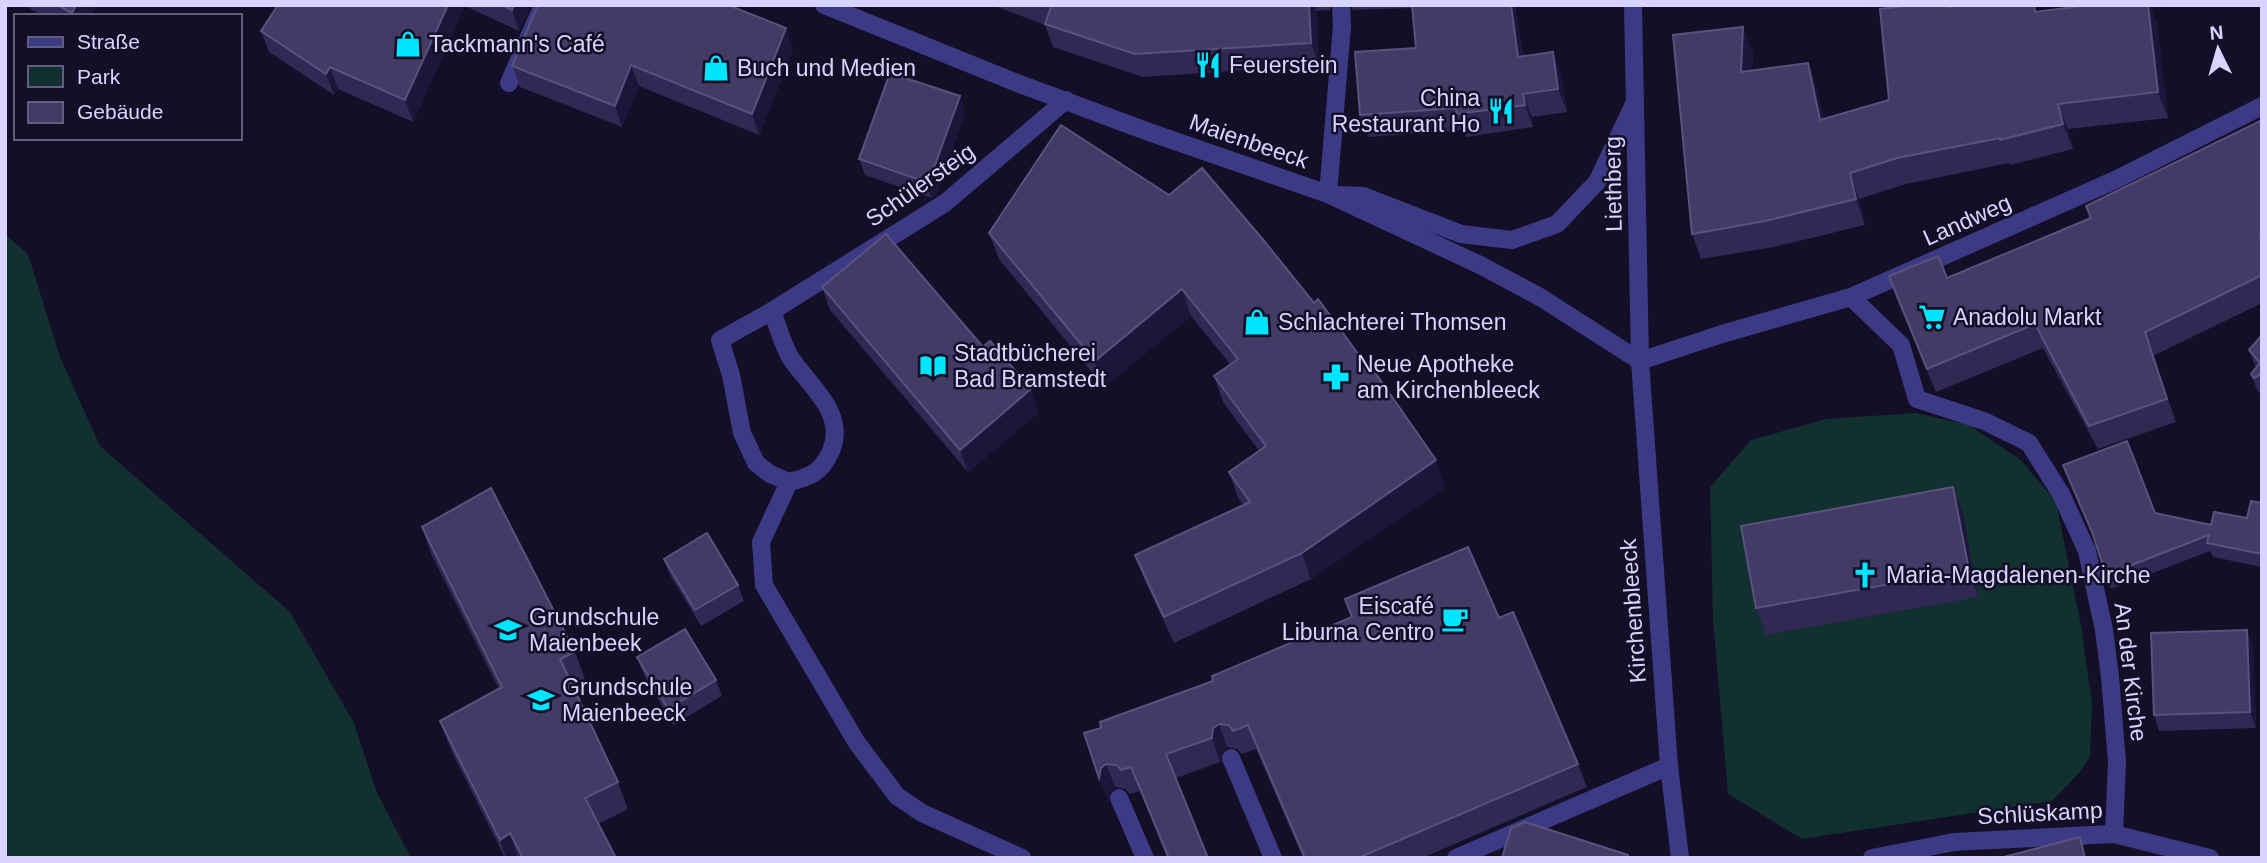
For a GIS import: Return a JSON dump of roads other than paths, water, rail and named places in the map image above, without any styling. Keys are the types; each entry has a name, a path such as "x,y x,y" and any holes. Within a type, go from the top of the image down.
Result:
{"street":[{"path":"509,83 544,5"},
{"name":"Maienbeeck","path":"824,5 1149,132 1328,194 1480,265 1540,297 1640,361"},
{"path":"1342,5 1328,194 1363,196 1461,234 1512,240 1557,224 1597,182 1636,101"},
{"name":"Liethberg","path":"1633,5 1640,361"},
{"name":"Schülersteig","path":"789,482 770,474 756,463 743,433 731,375 720,340 772,311 945,203 1066,100"},
{"name":"Landweg","path":"1640,361 1851,297 2115,180 2262,106"},
{"name":"An der Kirche","path":"1851,297 1901,345 1917,399 1984,421 2029,443 2061,494 2087,551 2104,630 2117,762 2114,834"},
{"path":"772,311 789,355 814,387 835,422 835,441 828,457 813,476 789,482 761,542 764,585 857,743 897,796 922,813 1022,858"},
{"name":"Kirchenbleeck","path":"1640,361 1669,766 1680,858"},
{"path":"1231,758 1273,858"},
{"path":"1456,858 1669,766"},
{"path":"1119,798 1145,858"},
{"name":"Schlüskamp","path":"1872,858 1954,842 2114,834 2210,858"}],"place":[{"name":"Tackmann's Café","path":"408,44"},
{"name":"Feuerstein","path":"1208,65"},
{"name":"Buch und Medien","path":"716,68"},
{"name":"China Restaurant Ho","path":"1501,111"},
{"name":"Anadolu Markt","path":"1932,317"},
{"name":"Schlachterei Thomsen","path":"1257,322"},
{"name":"Stadtbücherei Bad Bramstedt","path":"933,366"},
{"name":"Neue Apotheke am Kirchenbleeck","path":"1336,377"},
{"name":"Maria-Magdalenen-Kirche","path":"1865,575"},
{"name":"Eiscafé Liburna Centro","path":"1455,619"},
{"name":"Grundschule Maienbeek","path":"508,630"},
{"name":"Grundschule Maienbeeck","path":"541,700"}]}
